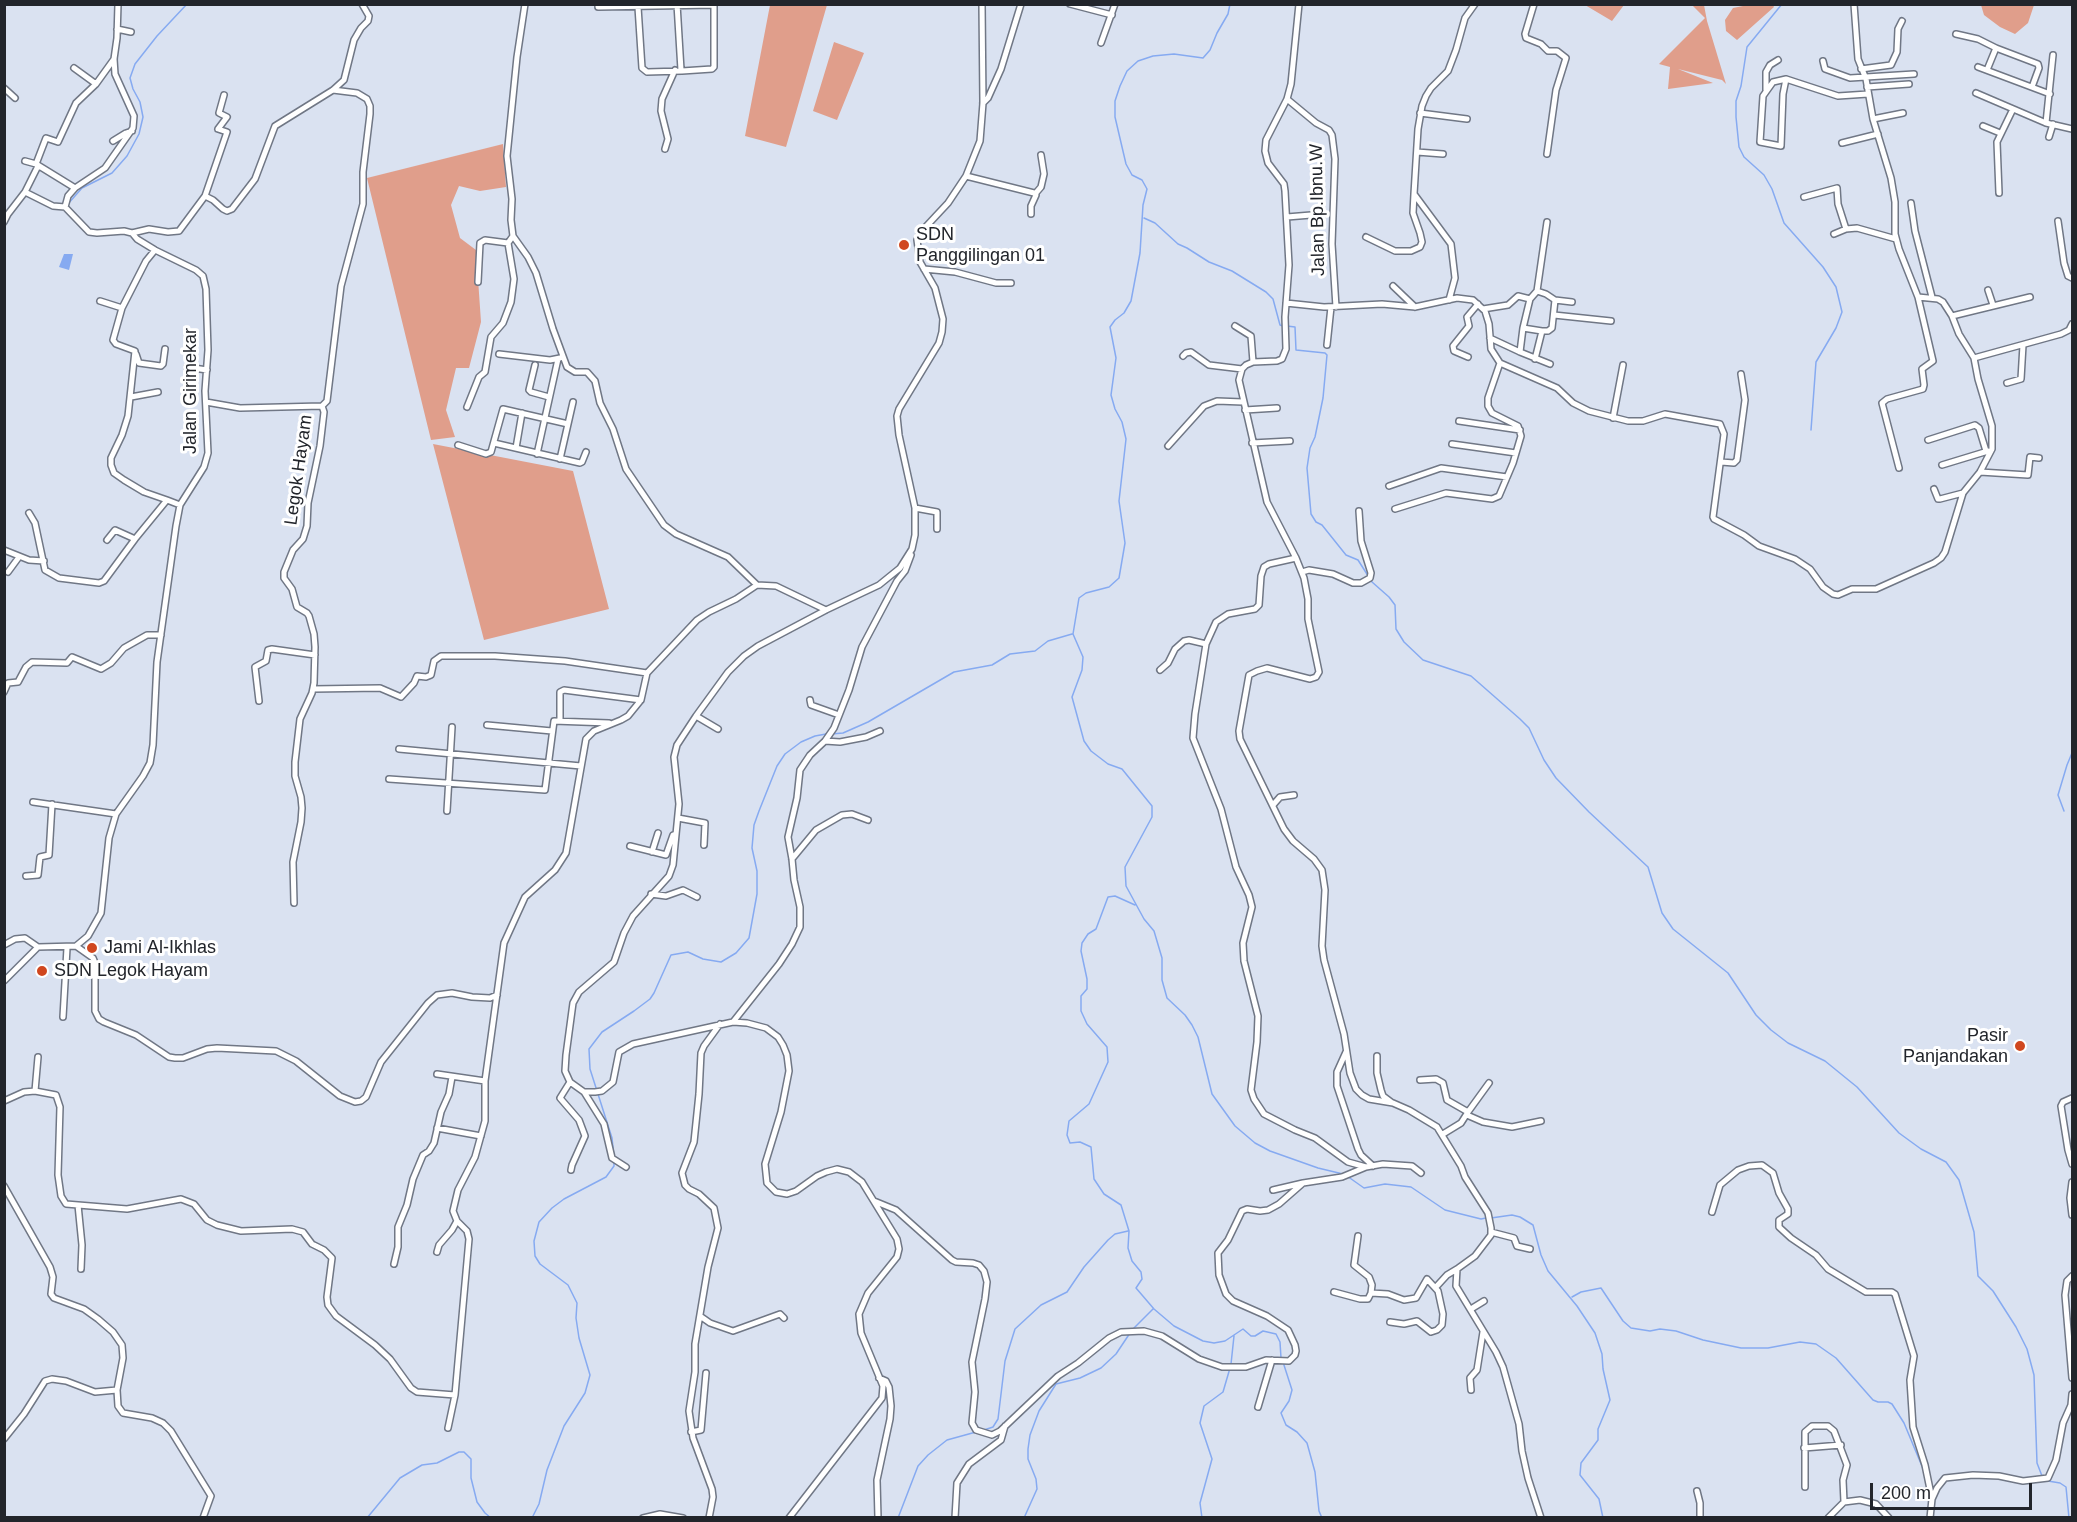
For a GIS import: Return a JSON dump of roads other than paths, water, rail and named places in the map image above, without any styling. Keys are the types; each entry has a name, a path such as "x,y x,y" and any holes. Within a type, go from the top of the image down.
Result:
{"street":[{"path":"205,196 223,209 232,210 255,180 275,126 333,90 344,80 354,40 368,21 369,16 362,4"},
{"path":"525,4 507,156 512,199 511,220 513,236 536,273 561,357 570,370 586,372 595,381 600,404 613,429 626,469 664,525 676,534 728,557 757,585"},
{"path":"733,1022 779,964 800,927 800,907 788,837 797,798 800,770 834,728 849,690 862,646 897,581 905,571 912,549 915,535 915,508 898,435 897,416 939,343 943,319 939,300 921,262 917,240 920,233 948,203 966,176 980,141 983,104 982,4"},
{"path":"983,104 1001,69 1021,4"},
{"path":"1070,4 1112,15"},
{"path":"1101,43 1114,4"},
{"path":"1183,356 1191,352 1209,365 1242,369 1253,362 1272,362 1282,358 1285,354 1289,265 1284,184 1268,163 1265,151 1266,140 1287,99 1293,67 1299,4"},
{"path":"1366,237 1395,251 1411,251 1420,247 1420,233 1413,213 1420,113 1431,87 1448,71 1465,18 1475,4"},
{"path":"1533,4 1525,34 1526,39 1541,44 1548,51 1557,51 1566,58 1556,90 1547,154"},
{"path":"1854,4 1858,59 1866,79 1873,119 1893,188 1896,239 1918,297 1933,361 1922,369 1923,389 1887,399 1882,404 1899,468"},
{"path":"65,207 68,196 75,188 105,168 132,131 134,116 116,74 114,59 117,29 116,5"},
{"path":"598,7 714,5 714,67 712,69 646,72 642,68 638,7"},
{"path":"665,149 668,139 661,111 662,99 678,70 677,6"},
{"path":"1861,69 1891,66 1897,52 1898,29 1902,21"},
{"path":"117,29 131,32"},
{"path":"1956,34 1978,39 2038,64 2039,68 2032,87"},
{"path":"1987,70 1996,48"},
{"path":"2049,138 2053,55"},
{"path":"4,222 25,192 46,138 58,142 76,103 96,84 114,59"},
{"path":"1778,60 1770,65 1766,72 1760,142 1781,146 1783,94 1786,79"},
{"path":"1823,61 1824,69 1850,78 1866,79 1914,74"},
{"path":"1978,67 2050,94"},
{"path":"74,68 96,84"},
{"path":"1766,77 1773,82"},
{"path":"1766,90 1773,82 1786,79 1838,96 1868,94"},
{"path":"1867,87 1909,84"},
{"path":"4,88 15,98"},
{"name":"Legok Hayam","path":"294,903 293,862 302,808 295,770 297,740 300,719 313,689 315,655 314,634 310,620 307,613 297,607 292,589 284,578 284,572 293,550 303,539 307,526 308,502 320,446 324,412 322,406 327,401 341,286 363,204 363,172 370,114 367,99 357,93 333,90"},
{"path":"1976,93 2050,124 2072,127"},
{"path":"25,192 53,206 65,207 89,232 124,231 132,233 149,229 179,231 205,196 227,132 218,129 226,117 219,113 224,95"},
{"name":"Jalan Bp.Ibnu.W","path":"1287,99 1316,123 1329,130 1332,135 1335,159 1332,244 1333,307 1327,345"},
{"path":"1999,193 1996,142 2013,109"},
{"path":"1873,119 1903,112"},
{"path":"1420,113 1467,119"},
{"path":"1983,126 2000,134"},
{"path":"113,141 132,131"},
{"path":"1842,143 1878,134"},
{"path":"1417,152 1443,154"},
{"path":"1031,214 1031,206 1035,194 1041,187 1044,174 1041,155"},
{"path":"24,161 37,165 75,188"},
{"path":"966,176 1035,194"},
{"path":"1804,197 1837,188 1838,204 1846,229"},
{"path":"1414,194 1451,244 1455,278 1449,300"},
{"path":"1911,202 1915,231 1932,297"},
{"path":"1287,217 1323,214"},
{"path":"2058,221 2064,263 2068,276 2073,278"},
{"path":"1520,352 1530,299 1537,291 1547,222"},
{"path":"1834,234 1846,229 1866,230 1896,239"},
{"name":"Jalan Girimekar","path":"76,946 88,936 101,913 109,838 116,814 150,763 160,635 180,505 207,461 208,350 206,289 203,276 196,270 155,250 137,239 132,233"},
{"path":"467,407 478,378 485,372 491,337 504,320 511,302 514,279 508,243 513,236"},
{"path":"478,282 480,243 485,240 508,243"},
{"path":"135,351 116,344 113,340 122,308 146,261 155,250"},
{"path":"924,269 955,272 996,283 1011,283"},
{"path":"1393,286 1415,307"},
{"path":"1988,290 1993,304"},
{"path":"1537,291 1555,300 1572,302"},
{"path":"1483,309 1508,305 1518,296 1530,299"},
{"path":"1286,303 1333,307 1382,304 1415,307 1467,298 1483,309 1489,324 1494,355 1500,363 1546,382 1581,407 1613,418 1636,422 1665,414 1718,423 1724,430 1714,519 1759,546 1795,559 1810,569 1828,591 1838,595 1852,588 1876,589 1941,558 1948,544 1963,493 1980,472 1989,450 1992,426 1974,358 1943,302 1932,297 1918,297"},
{"path":"1952,316 1993,304 2030,297"},
{"path":"1523,328 1548,331 1552,328 1555,300"},
{"path":"100,301 122,308"},
{"path":"1468,357 1454,351 1453,346 1469,326 1467,317 1478,304"},
{"path":"1554,315 1611,321"},
{"path":"1974,358 2061,334 2069,330 2073,324"},
{"path":"1235,326 1251,336 1253,362"},
{"path":"1536,358 1542,330"},
{"path":"1490,338 1550,364"},
{"path":"2007,382 2021,379 2023,345"},
{"path":"135,351 139,363 161,366 165,349"},
{"path":"135,351 128,416 111,458 111,465 114,473 144,492 180,505"},
{"path":"499,354 550,360 561,357"},
{"path":"537,454 549,397 561,357"},
{"path":"1395,509 1446,493 1496,499 1507,477 1521,436 1518,426 1492,413 1488,406 1488,398 1500,363"},
{"path":"535,365 529,388 531,392 549,397"},
{"path":"1613,418 1623,365"},
{"path":"187,367 207,370"},
{"path":"1242,369 1239,380 1252,443 1267,502 1302,572 1308,599 1309,628 1319,672 1316,677 1310,679 1267,668 1249,675 1239,725 1240,739 1284,830 1293,841 1314,858 1322,870 1325,890 1322,946 1324,960 1356,1089 1369,1099 1393,1103"},
{"path":"1721,462 1734,463 1737,460 1745,400 1741,374"},
{"path":"131,397 158,392"},
{"path":"1168,446 1204,406 1217,401 1243,402"},
{"path":"206,402 240,408 322,406"},
{"path":"560,459 573,402"},
{"path":"1245,410 1277,408"},
{"path":"458,445 486,454 491,452 503,409 568,424"},
{"path":"516,448 522,413"},
{"path":"1459,421 1520,430"},
{"path":"1928,440 1975,424 1989,450"},
{"path":"1252,443 1290,441"},
{"path":"494,442 580,463 586,452"},
{"path":"1452,444 1516,453"},
{"path":"1942,465 1989,450"},
{"path":"1980,472 2028,475 2030,457 2039,458"},
{"path":"1389,486 1442,468 1507,477"},
{"path":"1934,489 1938,499 1963,493"},
{"path":"29,513 35,523 45,570 59,578 102,582 166,500"},
{"path":"915,508 938,513 937,529"},
{"path":"1302,572 1309,570 1333,574 1353,583 1360,583 1370,578 1371,573 1361,541 1359,511"},
{"path":"107,540 116,530 135,539"},
{"path":"626,1167 612,1158 604,1124 584,1092 570,1082 565,1064 573,1003 579,992 614,962 628,925 651,894 669,876 673,865 678,818 679,787 674,757 677,745 728,672 744,656 826,609 879,585 900,568 912,549"},
{"path":"4,550 29,560 44,561"},
{"path":"8,572 19,557"},
{"path":"1296,558 1264,567 1261,576 1259,605 1256,609 1228,614 1216,622 1206,644 1193,738 1221,809 1236,867 1252,907 1243,943 1244,961 1258,1016 1251,1090 1254,1099 1264,1114 1315,1138 1348,1162 1366,1167"},
{"path":"448,1428 455,1395 469,1239 467,1230 457,1221 453,1211 461,1182 475,1157 485,1118 485,1081 504,943 529,892 555,870 566,853 584,745 589,735 628,716 641,700 647,673 697,620 757,585 776,586 826,609"},
{"path":"4,692 8,683 18,682 32,663 67,663 72,657 100,669 111,663 124,648 147,635 160,635"},
{"path":"1160,670 1168,663 1175,649 1184,641 1206,644"},
{"path":"259,701 255,667 266,660 268,650 315,655"},
{"path":"313,689 380,688 401,697 414,683 417,676 430,675 434,661 441,656 495,656 565,661 647,673"},
{"path":"560,720 560,692 564,690 641,700"},
{"path":"810,700 811,705 839,715"},
{"path":"696,716 718,729"},
{"path":"389,779 545,790 554,721 614,723"},
{"path":"487,725 552,731"},
{"path":"447,811 452,727"},
{"path":"825,741 840,742 866,737 880,730"},
{"path":"399,749 581,766"},
{"path":"1273,805 1280,797 1294,795"},
{"path":"33,802 116,814"},
{"path":"26,876 39,875 40,857 49,855 52,804"},
{"path":"792,859 816,830 842,815 852,814 868,820"},
{"path":"678,818 705,823 704,845"},
{"path":"652,852 658,833"},
{"path":"630,846 666,855 673,835 676,834"},
{"path":"651,894 666,896 681,890 697,897"},
{"path":"4,945 20,938 28,939 38,947 76,946 93,958 95,963 95,1011 99,1019 136,1035 169,1057 183,1058 207,1049 218,1048 276,1051 296,1061 340,1096 355,1102 362,1101 366,1097 381,1062 437,995 452,993 490,998 497,995"},
{"path":"4,981 38,947"},
{"path":"63,1017 67,948"},
{"path":"584,1092 602,1091 609,1087 615,1077 620,1052 633,1044 733,1022 766,1028 778,1036 787,1054 789,1071 765,1164 767,1183 772,1190 781,1194 796,1191 817,1176 837,1169 849,1172 862,1182 893,1229 899,1249 892,1264 868,1293 859,1314 861,1334 883,1390 879,1404 789,1518"},
{"path":"709,1518 713,1497 712,1489 691,1432 689,1411 700,1316 708,1267 718,1228 717,1216 709,1202 685,1185 682,1173 694,1142 701,1053 720,1024"},
{"path":"1347,1051 1337,1072 1337,1086 1358,1149 1361,1155 1375,1166"},
{"path":"1377,1056 1377,1073 1383,1096 1424,1117 1443,1134 1491,1223 1491,1232 1475,1256 1448,1275 1436,1287"},
{"path":"35,1091 38,1057"},
{"path":"437,1074 485,1081"},
{"path":"394,1264 398,1247 398,1227 423,1155 432,1148 452,1077"},
{"path":"1420,1080 1436,1079 1443,1083 1447,1100 1483,1122 1512,1126 1541,1121"},
{"path":"570,1082 560,1098 579,1120 585,1136 571,1170"},
{"path":"1443,1134 1461,1123 1489,1083"},
{"path":"4,1101 24,1092 35,1091 56,1095 60,1107 58,1156 61,1196 66,1204 127,1209 181,1199 194,1204 207,1220 227,1228 253,1231 292,1229 303,1232 312,1244 324,1250 332,1258 327,1297 331,1311 375,1344 390,1359 411,1388 417,1392 455,1395"},
{"path":"2073,1098 2063,1102 2061,1106 2068,1150 2073,1164"},
{"path":"437,1128 481,1136"},
{"path":"1273,1190 1342,1177 1366,1167 1383,1164 1407,1165 1416,1168 1421,1173"},
{"path":"1712,1212 1720,1185 1738,1170 1762,1165 1773,1173 1779,1193 1788,1209 1788,1214 1779,1220 1779,1227 1816,1255 1828,1269 1866,1292 1895,1294 1914,1356 1910,1380 1912,1427 1925,1465 1932,1499 1930,1518"},
{"path":"2073,1182 2070,1198 2073,1215"},
{"path":"874,1201 896,1210 952,1260 979,1265 984,1271 987,1282 985,1299 972,1362 975,1392 972,1423 976,1430 987,1435 995,1434 1058,1376 1113,1335 1121,1332 1144,1331 1162,1336 1199,1359 1222,1367 1246,1367 1260,1361 1282,1362 1292,1359 1296,1351 1288,1330 1268,1316 1233,1301 1226,1294 1221,1284 1217,1257 1242,1211 1247,1209 1260,1211 1275,1207 1303,1183"},
{"path":"4,1186 50,1267 53,1277 51,1294 54,1298 84,1309 98,1318 113,1332 122,1345 123,1358 117,1390 118,1406 123,1413 152,1418 164,1424 171,1431 211,1496 203,1518"},
{"path":"78,1205 82,1245 81,1269"},
{"path":"436,1252 457,1221"},
{"path":"1491,1232 1514,1238 1517,1246 1530,1249"},
{"path":"1334,1292 1360,1299 1368,1299 1371,1293 1372,1286 1369,1277 1354,1265 1358,1236"},
{"path":"1457,1269 1455,1277 1457,1289 1496,1352 1508,1380 1519,1424 1528,1478 1541,1518"},
{"path":"2073,1276 2067,1281 2065,1295 2073,1378"},
{"path":"1371,1293 1388,1294 1407,1300 1417,1297 1426,1279 1436,1287 1443,1314 1442,1325 1437,1330 1431,1332 1417,1321 1390,1322"},
{"path":"1471,1309 1484,1301"},
{"path":"700,1316 710,1323 733,1331 780,1314 784,1318"},
{"path":"1472,1390 1470,1378 1477,1370 1483,1330"},
{"path":"1258,1407 1272,1360"},
{"path":"691,1432 701,1430 706,1373"},
{"path":"878,1518 877,1480 891,1406 890,1387 886,1381 879,1378"},
{"path":"4,1439 24,1414 45,1381 52,1379 66,1381 95,1392 117,1390"},
{"path":"1932,1499 1941,1481 1952,1476 1999,1476 2023,1481 2048,1478 2056,1460 2063,1423 2073,1394"},
{"path":"1805,1487 1805,1432 1812,1426 1824,1425 1832,1428 1847,1467 1843,1480 1844,1502"},
{"path":"954,1518 957,1483 969,1464 1001,1440 1005,1426"},
{"path":"1804,1448 1840,1445"},
{"path":"1697,1491 1700,1518"},
{"path":"1828,1518 1844,1502 1868,1501 1876,1504 1889,1518"},
{"path":"643,1518 660,1515 683,1518"}],"water":[{"path":"64,254 73,254 69,270 59,267"}],"waterway":[{"path":"67,205 82,188 112,173 127,156 139,134 143,117 140,102 130,78 135,64 187,4"},
{"path":"1230,4 1228,14 1210,50 1203,58 1174,54 1153,56 1138,61 1127,71 1115,101 1115,117 1126,164 1132,175 1142,180 1147,189 1143,205 1140,253 1131,301 1124,313 1110,327 1116,358 1111,395 1126,439 1119,501 1125,543 1119,578 1109,587 1086,593 1079,598 1073,634 1083,657 1082,670 1072,697 1084,741 1091,751 1108,764 1122,769 1152,806 1152,817 1125,867 1126,886 1144,919 1154,931 1162,958 1162,980 1167,998 1185,1015 1198,1037 1212,1094 1235,1126 1255,1143 1270,1151 1318,1168 1343,1174"},
{"path":"1782,4 1747,47 1741,86 1736,101 1736,117 1739,147 1744,157 1764,175 1772,189 1784,223 1823,267 1836,287 1842,312 1836,328 1816,362 1811,430"},
{"path":"1144,218 1155,223 1178,244 1209,262 1232,271 1266,292 1273,299 1280,325 1283,326"},
{"path":"1287,326 1295,327 1296,350 1327,355 1323,398 1307,468 1311,514 1346,555 1358,560 1372,582 1395,605 1396,629 1404,642 1423,660 1471,676 1520,719 1529,728 1544,760 1556,778 1648,867 1662,913 1673,929 1728,973 1756,1015 1771,1030 1788,1043 1825,1061 1857,1087 1899,1133 1921,1149 1946,1162 1959,1180 1974,1232 1978,1276 1993,1291 2027,1349 2034,1375 2037,1463 2042,1476"},
{"path":"831,734 843,733 868,722 954,672 992,665 1010,654 1035,651 1048,641 1072,634"},
{"path":"614,1157 612,1138 590,1069 589,1049 602,1032 650,999 671,955 688,952 703,959 721,962 736,953 749,938 757,894 757,871 752,848 754,825 759,811 777,766 785,754 801,742 826,734"},
{"path":"2064,811 2058,795 2072,753"},
{"path":"1135,905 1115,896 1108,897 1096,929 1088,934 1082,943 1081,951 1087,989 1081,996 1081,1011 1087,1024 1107,1047 1108,1062 1089,1104 1069,1121 1067,1135 1070,1143 1080,1142 1091,1147 1094,1179 1104,1194 1121,1205 1129,1231 1128,1248 1132,1261 1141,1272 1142,1279 1136,1288 1154,1309 1174,1326 1203,1341 1214,1343 1225,1341 1243,1329 1251,1336 1263,1331 1276,1334 1280,1342 1281,1358"},
{"path":"532,1518 539,1504 547,1470 564,1426 585,1393 590,1375 579,1338 576,1318 577,1303 568,1285 540,1264 535,1256 534,1241 539,1222 552,1208 564,1199 606,1177 614,1166 614,1162"},
{"path":"1347,1176 1364,1188 1385,1184 1411,1187 1445,1210 1481,1219 1486,1218"},
{"path":"1491,1218 1512,1215 1533,1225 1548,1271 1577,1306 1595,1333 1602,1354 1610,1400 1598,1429 1598,1440 1581,1463 1580,1475 1599,1499 1603,1518"},
{"path":"984,1430 993,1427 998,1419 1005,1361 1015,1329 1041,1305 1067,1292 1084,1267 1108,1240 1115,1234 1128,1231"},
{"path":"1572,1297 1581,1292 1601,1288 1623,1321 1631,1328 1676,1331 1703,1340 1741,1348 1768,1348 1800,1342 1816,1344 1836,1358 1873,1400 1892,1404 1904,1423 1924,1471"},
{"path":"1133,1329 1153,1309"},
{"path":"1024,1518 1037,1489 1036,1479 1028,1459 1028,1449 1030,1435 1039,1411 1056,1384 1080,1378 1101,1368 1116,1354 1130,1333"},
{"path":"1231,1364 1234,1336"},
{"path":"1283,1362 1292,1390 1289,1401 1281,1413 1286,1425 1297,1432 1307,1443 1315,1472 1319,1511 1322,1518"},
{"path":"1202,1518 1200,1503 1212,1459 1200,1423 1204,1406 1223,1392 1230,1368"},
{"path":"898,1518 918,1466 947,1440 976,1432"},
{"path":"367,1518 400,1478 422,1465 437,1463 459,1452 464,1452 471,1459 471,1478 477,1502 491,1518"},
{"path":"2048,1481 2060,1483 2066,1487 2069,1518"}],"place":[{"name":"SDN Panggilingan 01","path":"904,245"},
{"name":"Jami Al-Ikhlas","path":"92,948"},
{"name":"SDN Legok Hayam","path":"42,971"},
{"name":"Pasir Panjandakan","path":"2020,1046"}]}
